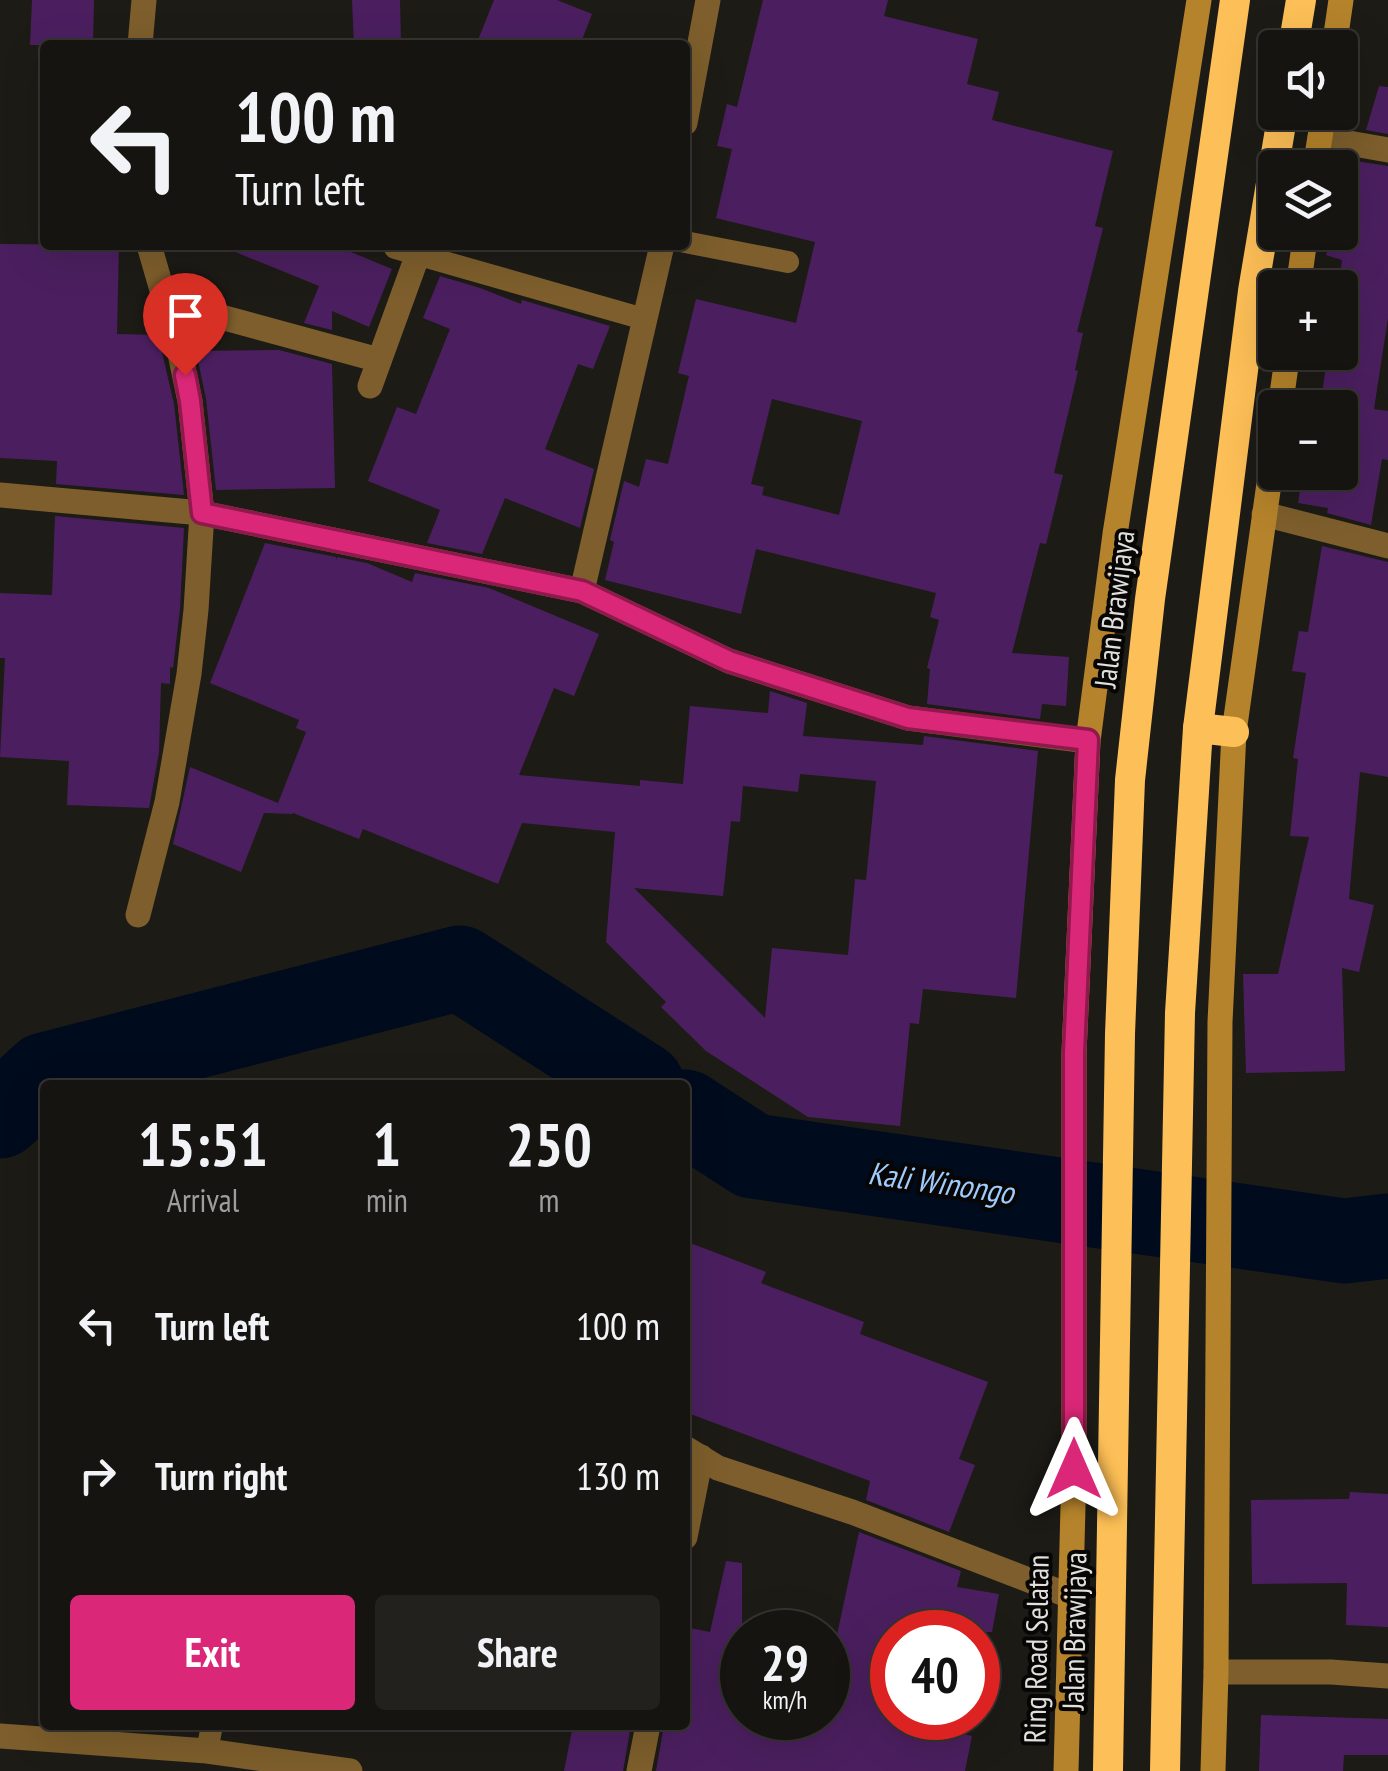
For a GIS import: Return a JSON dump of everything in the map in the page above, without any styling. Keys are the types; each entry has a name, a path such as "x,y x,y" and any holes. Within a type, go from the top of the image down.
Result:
{"highway":[{"name":"Jalan Brawijaya","path":"1108,1771 1120,1034 1130,780 1150,598 1235,0"},
{"path":"1296,30 1301,0"},
{"path":"1165,1771 1180,1014 1198,728 1253,291 1279,130"},
{"path":"1198,728 1234,732"}],"street":[{"path":"140,40 144,0"},
{"path":"690,96 708,0"},
{"name":"Ring Road Selatan","path":"1066,1771 1074,1469 1074,1053 1088,740 1114,534 1199,0"},
{"path":"1337,30 1341,0"},
{"path":"1334,130 1388,150"},
{"path":"138,914 167,802 189,674 202,513 190,401 150,250"},
{"path":"582,591 661,250"},
{"path":"370,386 407,251"},
{"path":"166,302 379,360"},
{"path":"1213,1771 1220,1022 1234,732 1268,490"},
{"path":"0,495 202,513 582,591 729,661 908,718 1088,740"},
{"path":"1264,514 1388,546"},
{"path":"690,1484 693,1452 718,1468 852,1512 1070,1596"},
{"path":"1216,1672 1388,1676"},
{"path":"639,1771 647,1730"},
{"path":"0,1736 205,1761 350,1771"}],"lane":[{"path":"690,243 788,262"},
{"path":"407,251 644,318"},
{"path":"205,1761 211,1730"}],"building":[{"path":"32,0 94,0 93,40 40,40 40,45 30,45"},
{"path":"352,0 400,0 401,40 354,40"},
{"path":"494,0 557,0 592,14 582,40 478,40"},
{"path":"763,0 888,0 884,16 978,39 967,84 999,92 992,120 1113,151 1095,226 1103,228 1077,332 1083,333 1075,370 1078,371 1054,473 1063,475 1046,544 1040,543 1012,653 1069,657 1066,706 1042,704 1040,719 927,704 927,668 939,620 930,617 936,593 756,549 741,614 605,580 624,481 639,487 646,459 668,464 689,376 678,373 696,299 796,323 815,242 716,218 732,149 717,146 727,104 737,107","holes":["772,399 862,421 839,515 762,495 764,487 751,484"]},
{"path":"1379,86 1388,87 1388,134 1366,130"},
{"path":"1358,161 1388,166 1388,318 1374,409 1388,411 1388,460 1382,459 1371,525 1327,513 1328,508 1298,503 1300,490 1358,490 1358,390 1323,390 1325,370 1358,370 1358,270 1341,270 1342,260 1326,255 1328,250 1358,250"},
{"path":"0,244 40,244 40,250 119,250 117,334 158,335 174,404 184,495 56,484 57,461 0,458"},
{"path":"230,250 346,250 392,269 369,327 332,311 332,330 304,323 319,286"},
{"path":"440,276 521,304 522,300 610,326 593,369 578,364 545,449 594,469 580,528 505,498 482,554 427,543 440,510 368,481 397,407 416,414 450,329 423,318"},
{"path":"279,350 332,364 335,488 216,490 206,399 196,351"},
{"path":"55,516 184,528 173,668 170,667 170,684 161,683 159,752 149,808 67,805 69,761 0,757 5,658 0,658 0,593 52,595"},
{"path":"265,543 336,557 336,561 337,557 367,563 412,582 415,573 489,588 599,634 574,696 554,688 519,775 640,786 640,780 683,784 690,706 768,713 770,691 807,703 803,736 923,745 924,736 1038,751 1016,998 923,989 919,1024 910,1023 900,1126 808,1117 706,1051 661,1007 666,1002 606,942 615,832 522,823 498,884 363,829 359,839 293,813 264,813 241,872 173,844 190,767 278,803 306,732 296,728 299,720 210,683","holes":["800,774 876,781 866,880 855,879 848,955 772,948 765,1018 634,888 723,896 731,821 740,822 743,786 798,792"]},
{"path":"1322,546 1388,562 1388,777 1360,772 1349,899 1374,905 1359,972 1342,968 1345,1071 1246,1073 1243,974 1278,974 1309,837 1290,836 1298,759 1293,758 1306,673 1292,671 1299,631 1308,632"},
{"path":"690,1243 766,1272 761,1283 864,1322 860,1334 988,1382 959,1459 975,1465 949,1532 866,1500 870,1481 690,1414"},
{"path":"1350,1492 1388,1494 1388,1627 1346,1625 1347,1583 1252,1584 1251,1500 1349,1499"},
{"path":"859,1532 961,1571 957,1587 999,1594 996,1610 870,1610 870,1740 971,1740 965,1771 656,1771 663,1730 690,1730 690,1628 710,1632 726,1561 742,1563 742,1610 720,1610 720,1740 850,1740 850,1610 842,1610"},
{"path":"1261,1715 1388,1719 1388,1755 1344,1755 1343,1771 1259,1771"},
{"path":"572,1730 630,1730 623,1771 564,1771"}],"waterway":[{"name":"Kali Winongo","path":"0,1116 45,1075 460,968 634,1080"},
{"name":"Kali Winongo","path":"690,1115 753,1156 1344,1241 1388,1236"}],"route":[{"path":"185,375 202,513 582,591 729,661 908,718 1088,740 1074,1053 1074,1469"}]}
